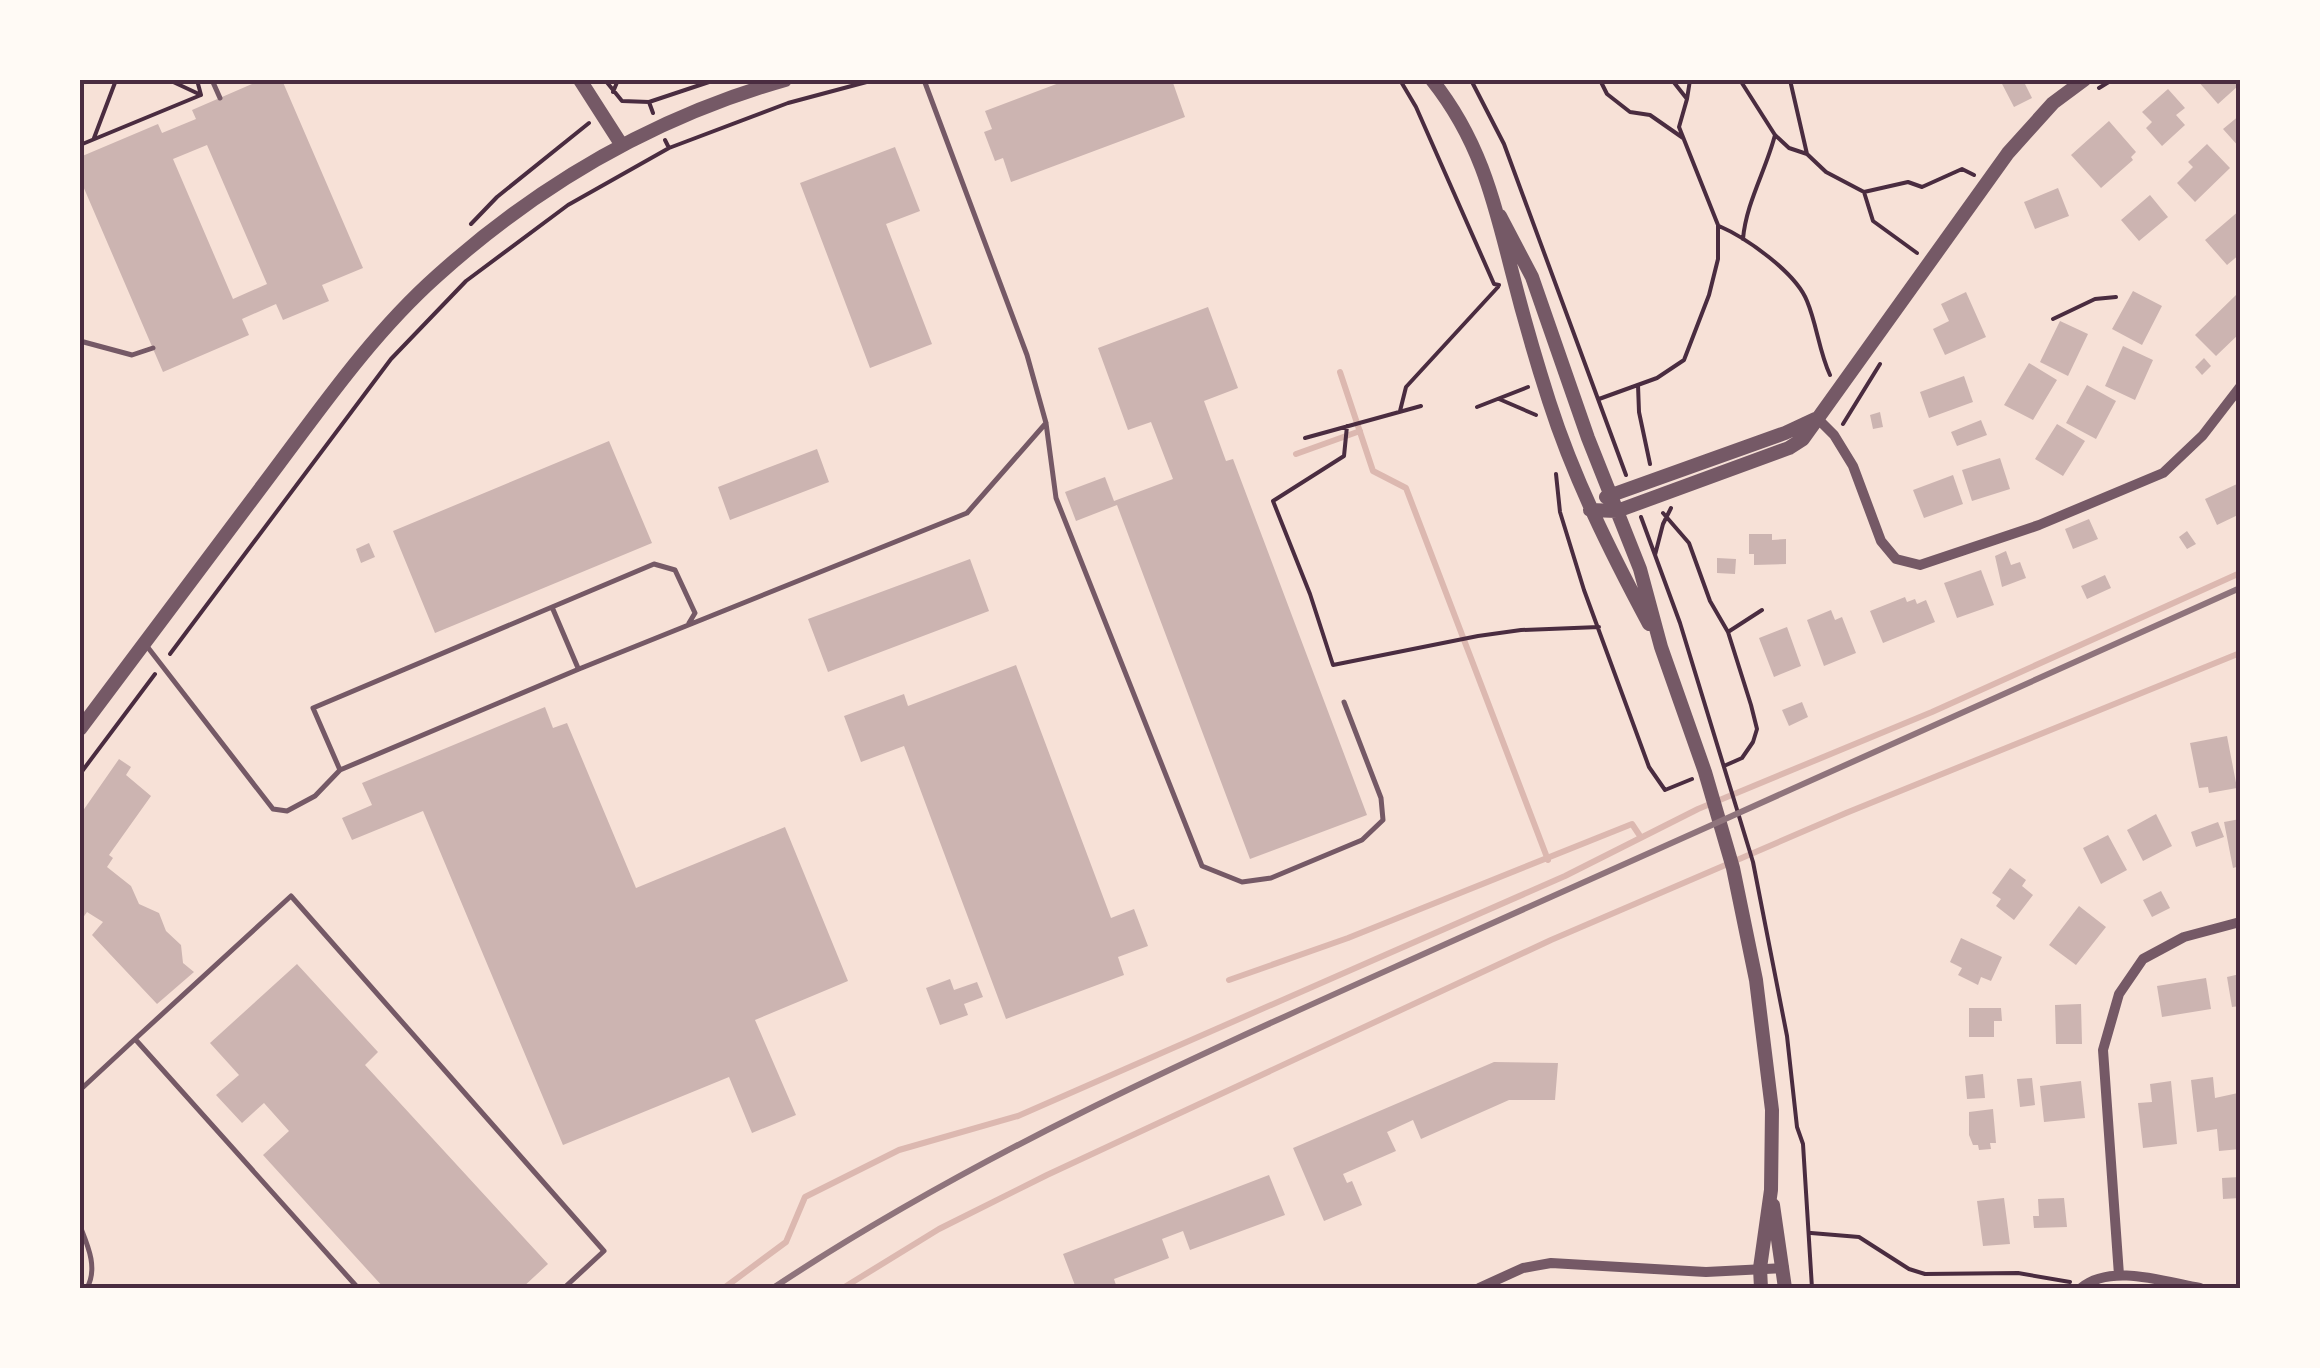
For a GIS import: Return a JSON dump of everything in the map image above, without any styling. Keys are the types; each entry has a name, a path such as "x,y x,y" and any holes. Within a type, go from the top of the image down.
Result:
{"street":[{"path":"580,80 621,144"},
{"path":"80,729 348,372 390,323 474,244 535,198 621,144 713,104 785,80"},
{"path":"1432,80 1459,114 1500,216 1527,264 1588,438 1640,569 1661,646 1720,820 1747,931 1769,1070 1773,1132 1761,1288"},
{"path":"1590,510 1617,510 1636,504 1789,448 1803,439 2019,138 2053,103 2084,80"},
{"path":"1500,216 1508,284 1556,423 1590,510 1661,646"},
{"path":"1817,418 1844,449 1881,541 1896,558 1920,565 2038,525 2163,473 2203,436 2240,387"},
{"path":"1590,510 1611,493 1784,434 1817,418"},
{"path":"2119,1275 2102,1050 2119,994 2142,959 2184,937 2240,922"},
{"path":"1770,1190 1785,1288"},
{"path":"1478,1288 1524,1268 1551,1263 1706,1272 1784,1268"},
{"path":"2083,1286 2119,1275 2200,1288"}],"lane":[{"path":"212,80 220,98"},
{"path":"924,80 1027,355 1046,423 1056,498 1202,866 1242,882 1271,878 1362,840 1383,820 1380,798 1344,702"},
{"path":"80,341 132,355 153,348"},
{"path":"145,643 273,809 287,812 306,801 340,770 967,513 1046,423"},
{"path":"340,770 313,708 552,606 654,564 675,570 694,613 688,626"},
{"path":"552,606 579,669"},
{"path":"80,1090 290,896 604,1250 564,1288"},
{"path":"136,1039 358,1288"},
{"path":"80,1226 89,1248 93,1277 87,1288"}],"path":[{"path":"94,138 116,80"},
{"path":"169,80 202,95"},
{"path":"197,80 202,95"},
{"path":"605,80 622,101"},
{"path":"613,92 618,80"},
{"path":"470,224 571,135 622,101 649,102 714,80"},
{"path":"80,774 391,359 466,281 568,205 669,148 788,103 872,80"},
{"path":"1471,80 1504,144 1630,486"},
{"path":"1600,80 1606,94 1630,112 1650,114 1684,139"},
{"path":"1672,80 1686,99"},
{"path":"1599,399 1656,378 1684,360 1709,295 1718,259 1718,226 1679,126 1690,80"},
{"path":"1740,80 1775,135 1789,148 1808,154 1826,172 1864,192 1908,182 1922,187 1962,169"},
{"path":"1790,80 1808,154"},
{"path":"2098,89 2112,80"},
{"path":"1403,81 1494,284 1508,284"},
{"path":"80,144 202,95"},
{"path":"649,102 669,148"},
{"path":"1743,239 1744,218 1766,168 1775,135"},
{"path":"1864,192 1873,220 1931,262"},
{"path":"1718,226 1743,239 1792,277 1807,300 1822,358 1838,394"},
{"path":"1400,411 1406,386 1508,284"},
{"path":"2053,319 2095,299 2116,298"},
{"path":"1477,407 1543,382"},
{"path":"1638,385 1639,412 1653,479"},
{"path":"1499,399 1556,423"},
{"path":"1305,438 1420,406"},
{"path":"1347,426 1344,456 1273,502 1334,665 1478,636 1599,627"},
{"path":"1555,461 1560,512 1649,766 1665,790 1698,777"},
{"path":"1655,555 1674,502"},
{"path":"1636,504 1753,862 1803,1144 1812,1288"},
{"path":"1660,509 1689,543 1710,601 1728,632 1756,728 1753,742 1742,758 1711,771"},
{"path":"1728,632 1762,610"},
{"path":"1810,1232 1860,1237 1909,1269 1925,1274 2018,1274 2083,1286"}],"building":[{"path":"261,80 282,80 363,268 322,285 329,301 283,320 276,304 242,319 249,335 163,372 80,179 80,157 158,124 162,133 196,119 192,110","holes":["207,145 267,284 233,299 173,159"]},
{"path":"1067,80 1172,80 1185,117 1011,182 1003,158 995,161 984,132 992,129 985,111"},
{"path":"2000,80 2023,80 2032,98 2014,107"},
{"path":"2197,80 2233,80 2238,86 2218,104"},
{"path":"2168,89 2185,108 2176,115 2185,125 2162,146 2146,128 2152,122 2142,112"},
{"path":"2240,115 2240,148 2223,129"},
{"path":"2109,121 2136,152 2133,160 2101,188 2071,155"},
{"path":"2207,144 2230,168 2195,202 2177,183 2193,167 2188,162"},
{"path":"895,147 920,211 886,224 932,344 870,368 800,183"},
{"path":"2058,188 2069,216 2035,229 2024,202"},
{"path":"2150,195 2168,217 2139,241 2121,220"},
{"path":"2240,210 2240,254 2227,265 2205,240"},
{"path":"2133,291 2162,306 2142,345 2112,329"},
{"path":"1966,292 1986,337 1945,355 1933,329 1949,321 1941,304"},
{"path":"2236,295 2240,300 2240,333 2216,356 2195,335"},
{"path":"1208,307 1238,388 1204,401 1226,461 1233,459 1367,815 1250,859 1117,505 1076,521 1065,492 1105,477 1114,501 1173,479 1151,422 1128,430 1098,348"},
{"path":"2060,321 2088,334 2068,376 2040,362"},
{"path":"2123,346 2153,360 2135,400 2105,386"},
{"path":"2204,358 2211,366 2202,375 2195,367"},
{"path":"2029,363 2057,380 2033,420 2004,405"},
{"path":"1964,376 1973,402 1929,418 1920,392"},
{"path":"2087,385 2116,401 2096,439 2066,423"},
{"path":"1880,412 1883,427 1873,429 1870,415"},
{"path":"1981,420 1987,435 1957,446 1951,432"},
{"path":"2057,424 2085,441 2063,476 2035,459"},
{"path":"609,441 652,543 435,633 393,531"},
{"path":"817,449 829,482 730,520 718,487"},
{"path":"2000,458 2010,489 1972,501 1962,470"},
{"path":"1953,475 1963,504 1924,518 1913,490"},
{"path":"2237,484 2240,514 2217,525 2205,499"},
{"path":"2089,519 2098,539 2073,549 2065,529"},
{"path":"2187,531 2196,544 2187,549 2179,537"},
{"path":"1749,534 1772,534 1772,540 1786,539 1786,564 1754,565 1754,554 1749,554"},
{"path":"369,543 375,557 361,563 356,549"},
{"path":"2006,551 2011,565 2020,562 2026,578 2002,587 1995,556"},
{"path":"1717,558 1736,559 1735,574 1717,573"},
{"path":"970,559 989,611 828,672 808,619"},
{"path":"1981,570 1994,605 1957,618 1944,583"},
{"path":"2105,575 2111,588 2087,599 2081,586"},
{"path":"1905,597 1907,602 1915,599 1917,604 1926,600 1935,622 1883,643 1870,611"},
{"path":"1831,610 1835,620 1842,617 1856,653 1824,666 1807,620"},
{"path":"1787,627 1801,666 1774,677 1759,638"},
{"path":"1016,665 1111,918 1134,909 1148,946 1118,957 1124,975 1006,1019 904,746 861,762 844,716 904,694 908,706"},
{"path":"1802,702 1808,717 1789,726 1782,710"},
{"path":"545,707 553,728 567,723 636,888 785,827 848,981 755,1020 796,1115 752,1133 729,1077 563,1145 423,811 352,840 342,818 372,805 362,783"},
{"path":"2227,736 2237,788 2209,793 2208,787 2199,788 2190,743"},
{"path":"119,759 131,767 126,775 151,796 109,855 113,858 107,867 131,886 139,904 159,913 166,931 181,945 183,963 194,972 157,1004 92,935 103,922 87,912 80,922 80,835 84,829 80,815"},
{"path":"2156,814 2172,846 2143,861 2127,830"},
{"path":"2240,819 2240,866 2233,868 2224,822"},
{"path":"2218,822 2224,837 2196,847 2191,832"},
{"path":"2108,835 2127,870 2101,884 2083,848"},
{"path":"2010,868 2026,880 2022,886 2033,895 2014,920 1996,906 2001,899 1992,893"},
{"path":"2161,891 2170,908 2152,917 2143,900"},
{"path":"2079,906 2106,927 2076,965 2049,945"},
{"path":"1961,938 2002,957 1991,981 1981,977 1978,985 1958,975 1962,968 1950,962"},
{"path":"297,964 378,1052 365,1065 548,1264 522,1288 384,1288 263,1155 289,1131 264,1103 242,1123 216,1095 239,1075 210,1043"},
{"path":"2240,974 2240,1006 2232,1007 2227,977"},
{"path":"2206,978 2211,1009 2162,1017 2157,986"},
{"path":"950,979 954,990 977,982 983,997 964,1004 968,1015 940,1025 926,988"},
{"path":"2081,1004 2082,1044 2056,1044 2055,1005"},
{"path":"1969,1008 2001,1008 2002,1021 1994,1021 1994,1037 1969,1037"},
{"path":"1494,1062 1558,1063 1555,1100 1509,1100 1421,1139 1413,1120 1387,1132 1396,1151 1343,1174 1347,1183 1352,1181 1362,1205 1324,1221 1293,1148"},
{"path":"1983,1074 1985,1098 1967,1099 1965,1076"},
{"path":"2213,1077 2215,1098 2238,1093 2240,1149 2219,1151 2217,1129 2197,1132 2191,1080"},
{"path":"2032,1078 2035,1105 2020,1107 2017,1079"},
{"path":"2081,1081 2085,1118 2044,1122 2040,1086"},
{"path":"2171,1081 2177,1144 2143,1148 2138,1103 2152,1102 2150,1084"},
{"path":"1993,1109 1996,1143 1990,1143 1991,1149 1979,1150 1969,1135 1969,1112"},
{"path":"1269,1175 1285,1215 1190,1250 1183,1231 1162,1239 1169,1258 1114,1279 1117,1288 1076,1288 1063,1254"},
{"path":"2240,1177 2240,1198 2223,1199 2222,1178"},
{"path":"2004,1198 2010,1244 1983,1246 1977,1201"},
{"path":"2064,1198 2067,1227 2034,1228 2033,1216 2039,1216 2038,1199"}],"waterway":[{"path":"1340,372 1373,471 1406,488 1548,860"},
{"path":"1296,454 1360,431"},
{"path":"724,1288 786,1242 805,1197 899,1150 1018,1116 1565,876 1698,809 1932,712 2240,573"},
{"path":"843,1288 939,1229 1047,1175 1551,940 1846,813 2240,653"},
{"path":"1229,980 1348,938 1632,824 1640,836"}],"railway":[{"path":"773,1288 937,1188 1195,1058 2240,588"}]}
